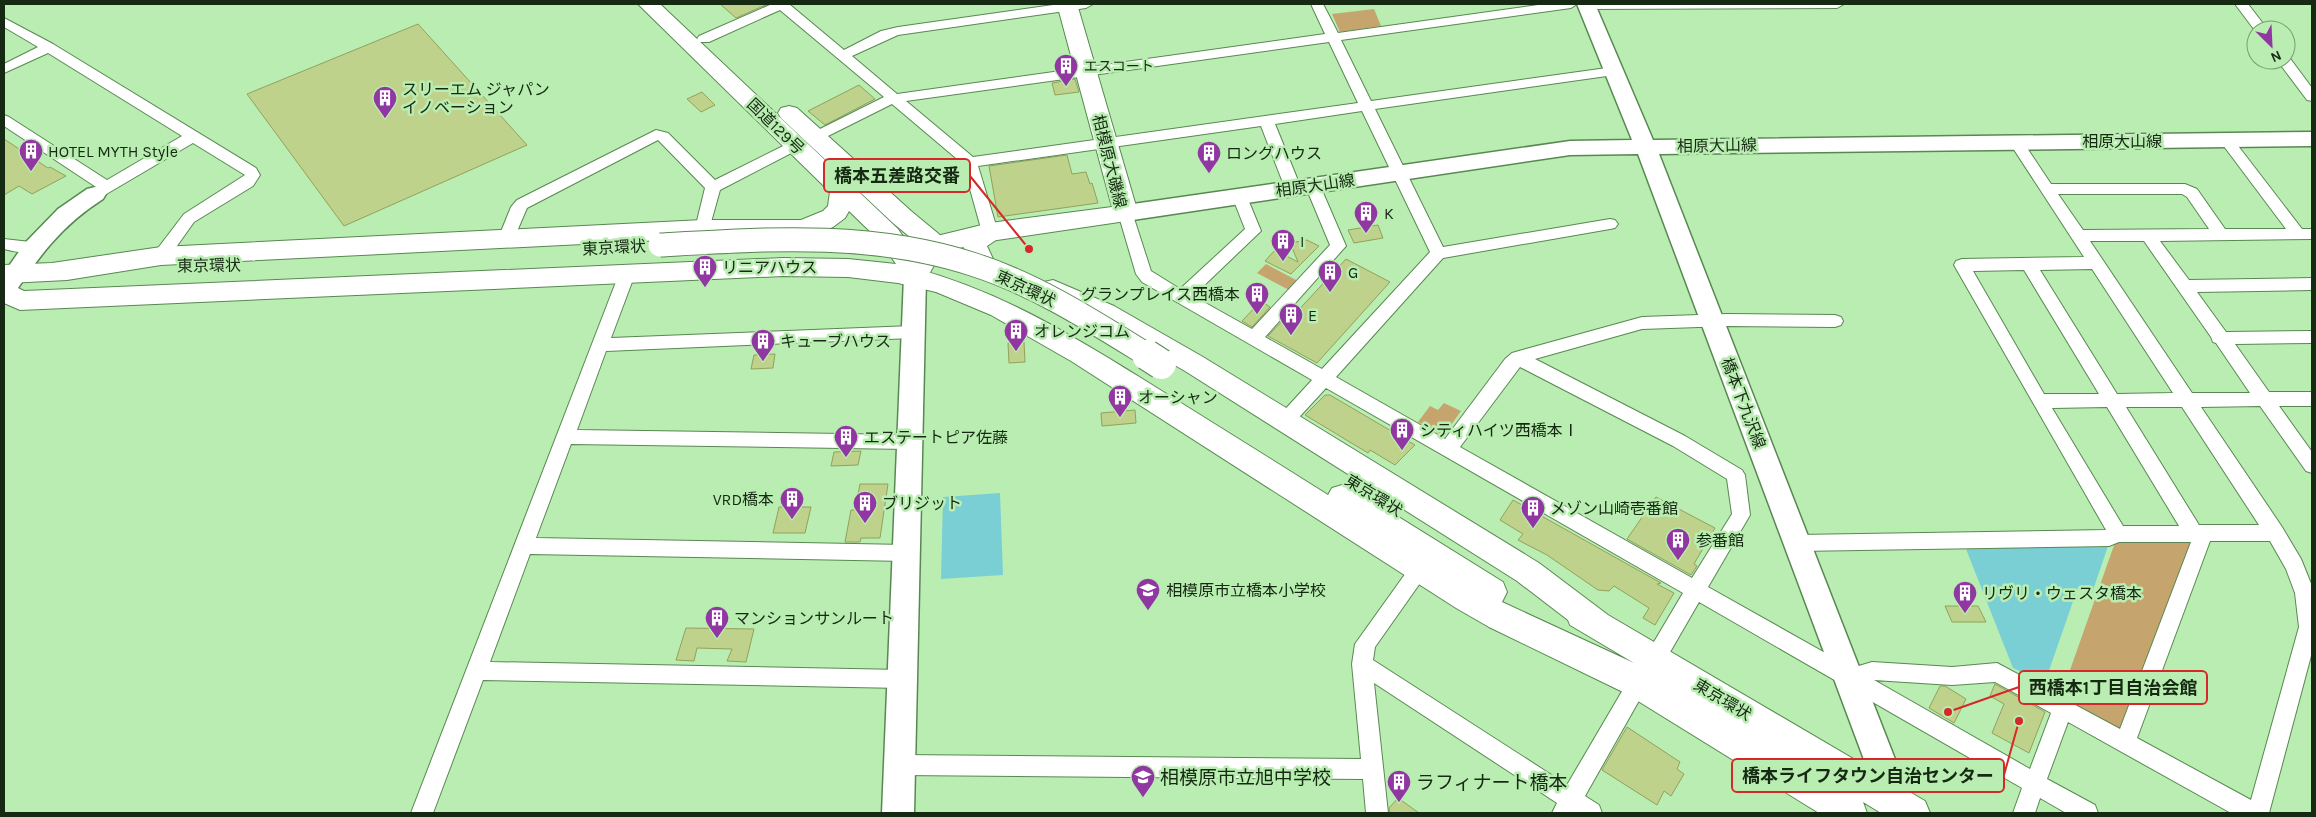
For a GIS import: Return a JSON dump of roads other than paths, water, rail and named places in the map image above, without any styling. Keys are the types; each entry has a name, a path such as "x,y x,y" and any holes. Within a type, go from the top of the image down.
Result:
{"main road":[{"name":"国道129号","path":"648,4 805,141 842,189 895,226"},
{"name":"国道129号","path":"666,4 704,39 805,141 895,226 902,252 914,277"},
{"name":"相模原大磯線","path":"914,277 922,261 925,243 1126,213 1086,72 1073,4"},
{"path":"801,229 830,219 842,203 842,189"},
{"path":"50,272 161,256 703,229 801,229 895,226 925,243 981,259 1052,288 1105,313 1162,344 1363,472 1528,572 1597,624"},
{"path":"981,259 976,246 978,240 990,232"},
{"name":"東京環状","path":"7,282 658,251"},
{"name":"東京環状","path":"7,282 50,272 177,266 658,251 819,253 875,259 935,271 985,288 1155,370 1467,553 1597,624 1646,671 1850,813"},
{"path":"7,282 20,301 817,267 882,271 914,277 976,297 1073,349 1420,569 1500,617 1646,671"},
{"name":"東京環状","path":"1155,370 1646,671 1903,810"}],"street":[{"path":"704,39 781,4 970,162 990,232"},
{"path":"842,56 886,34 898,31 1073,4"},
{"path":"1317,4 1438,253"},
{"path":"713,187 892,98 1581,4 1837,4"},
{"name":"橋本下九沢線","path":"1581,4 1614,71 1645,146 1850,678 1903,810"},
{"path":"2241,4 2253,20"},
{"path":"4,22 48,46 251,172 252,175 248,182 189,218 161,256"},
{"path":"4,69 48,46"},
{"path":"2292,70 2312,97"},
{"path":"970,162 1614,71"},
{"path":"4,120 101,190"},
{"path":"1254,338 1338,246 1266,120"},
{"path":"506,239 522,204 656,134 662,136 713,187"},
{"path":"7,282 50,227 63,215 101,190 193,136"},
{"name":"相原大山線","path":"1126,213 1556,149 1645,146 2312,139"},
{"path":"2228,140 2305,234"},
{"path":"2016,142 2275,533 2294,564 2309,594 2309,627 2258,813"},
{"path":"703,229 713,187"},
{"path":"2047,189 2185,189 2192,193 2220,234"},
{"path":"1180,297 1253,231 1240,196"},
{"path":"1126,213 1146,276 1324,380 2087,813"},
{"path":"1285,421 1438,253 1610,224"},
{"path":"2077,236 2305,234"},
{"path":"2148,235 2312,466"},
{"path":"4,244 17,247 34,247"},
{"path":"2096,263 1962,265 2039,401 2118,534"},
{"path":"2028,264 2112,401 2198,534"},
{"path":"422,813 627,274"},
{"path":"898,813 914,277"},
{"path":"2183,286 2312,284"},
{"path":"1447,450 1518,358 1642,323 1712,320 1835,321"},
{"path":"600,345 912,332"},
{"path":"2220,338 2312,337"},
{"path":"1518,358 1679,441 1736,474 1742,509 1741,515 1567,806"},
{"path":"2039,401 2312,399"},
{"path":"565,437 908,442"},
{"path":"1798,544 2109,538 2118,534 2275,533"},
{"path":"2125,742 2198,534"},
{"path":"524,546 906,553"},
{"path":"1377,813 1362,664 1365,644 1420,569"},
{"path":"1362,664 1567,806 1591,813"},
{"path":"476,671 902,679"},
{"path":"1850,678 1872,671 1952,676 1997,672 2049,699 2062,710 2125,742 2252,813"},
{"path":"2024,813 2062,710"},
{"path":"900,765 1372,769"}],"water":[{"path":"1000,493 1003,575 941,579 943,497"},
{"path":"2108,546 2092,593 2078,587 2045,682 2013,668 1966,549"}],"place":[{"name":"エスコート","path":"1066,87"},
{"name":"スリーエム ジャパン イノベーション","path":"385,119"},
{"name":"HOTEL MYTH Style","path":"31,172"},
{"name":"ロングハウス","path":"1209,174"},
{"name":"K","path":"1366,234"},
{"name":"橋本五差路交番","path":"1029,249"},
{"name":"I","path":"1283,262"},
{"name":"リニアハウス","path":"705,288"},
{"name":"G","path":"1330,293"},
{"name":"グランプレイス西橋本","path":"1257,315"},
{"name":"E","path":"1291,336"},
{"name":"オレンジコム","path":"1016,352"},
{"name":"キューブハウス","path":"763,362"},
{"name":"オーシャン","path":"1120,418"},
{"name":"シティハイツ西橋本Ⅰ","path":"1402,451"},
{"name":"エステートピア佐藤","path":"846,458"},
{"name":"VRD橋本","path":"792,520"},
{"name":"ブリジット","path":"865,524"},
{"name":"メゾン山崎壱番館","path":"1533,529"},
{"name":"参番館","path":"1678,561"},
{"name":"相模原市立橋本小学校","path":"1148,611"},
{"name":"リヴリ・ウェスタ橋本","path":"1965,614"},
{"name":"マンションサンルート","path":"717,639"},
{"name":"西橋本1丁目自治会館","path":"1948,712"},
{"name":"橋本ライフタウン自治センター","path":"2019,721"},
{"name":"相模原市立旭中学校","path":"1143,798"},
{"name":"ラフィナート橋本","path":"1399,803"}]}
